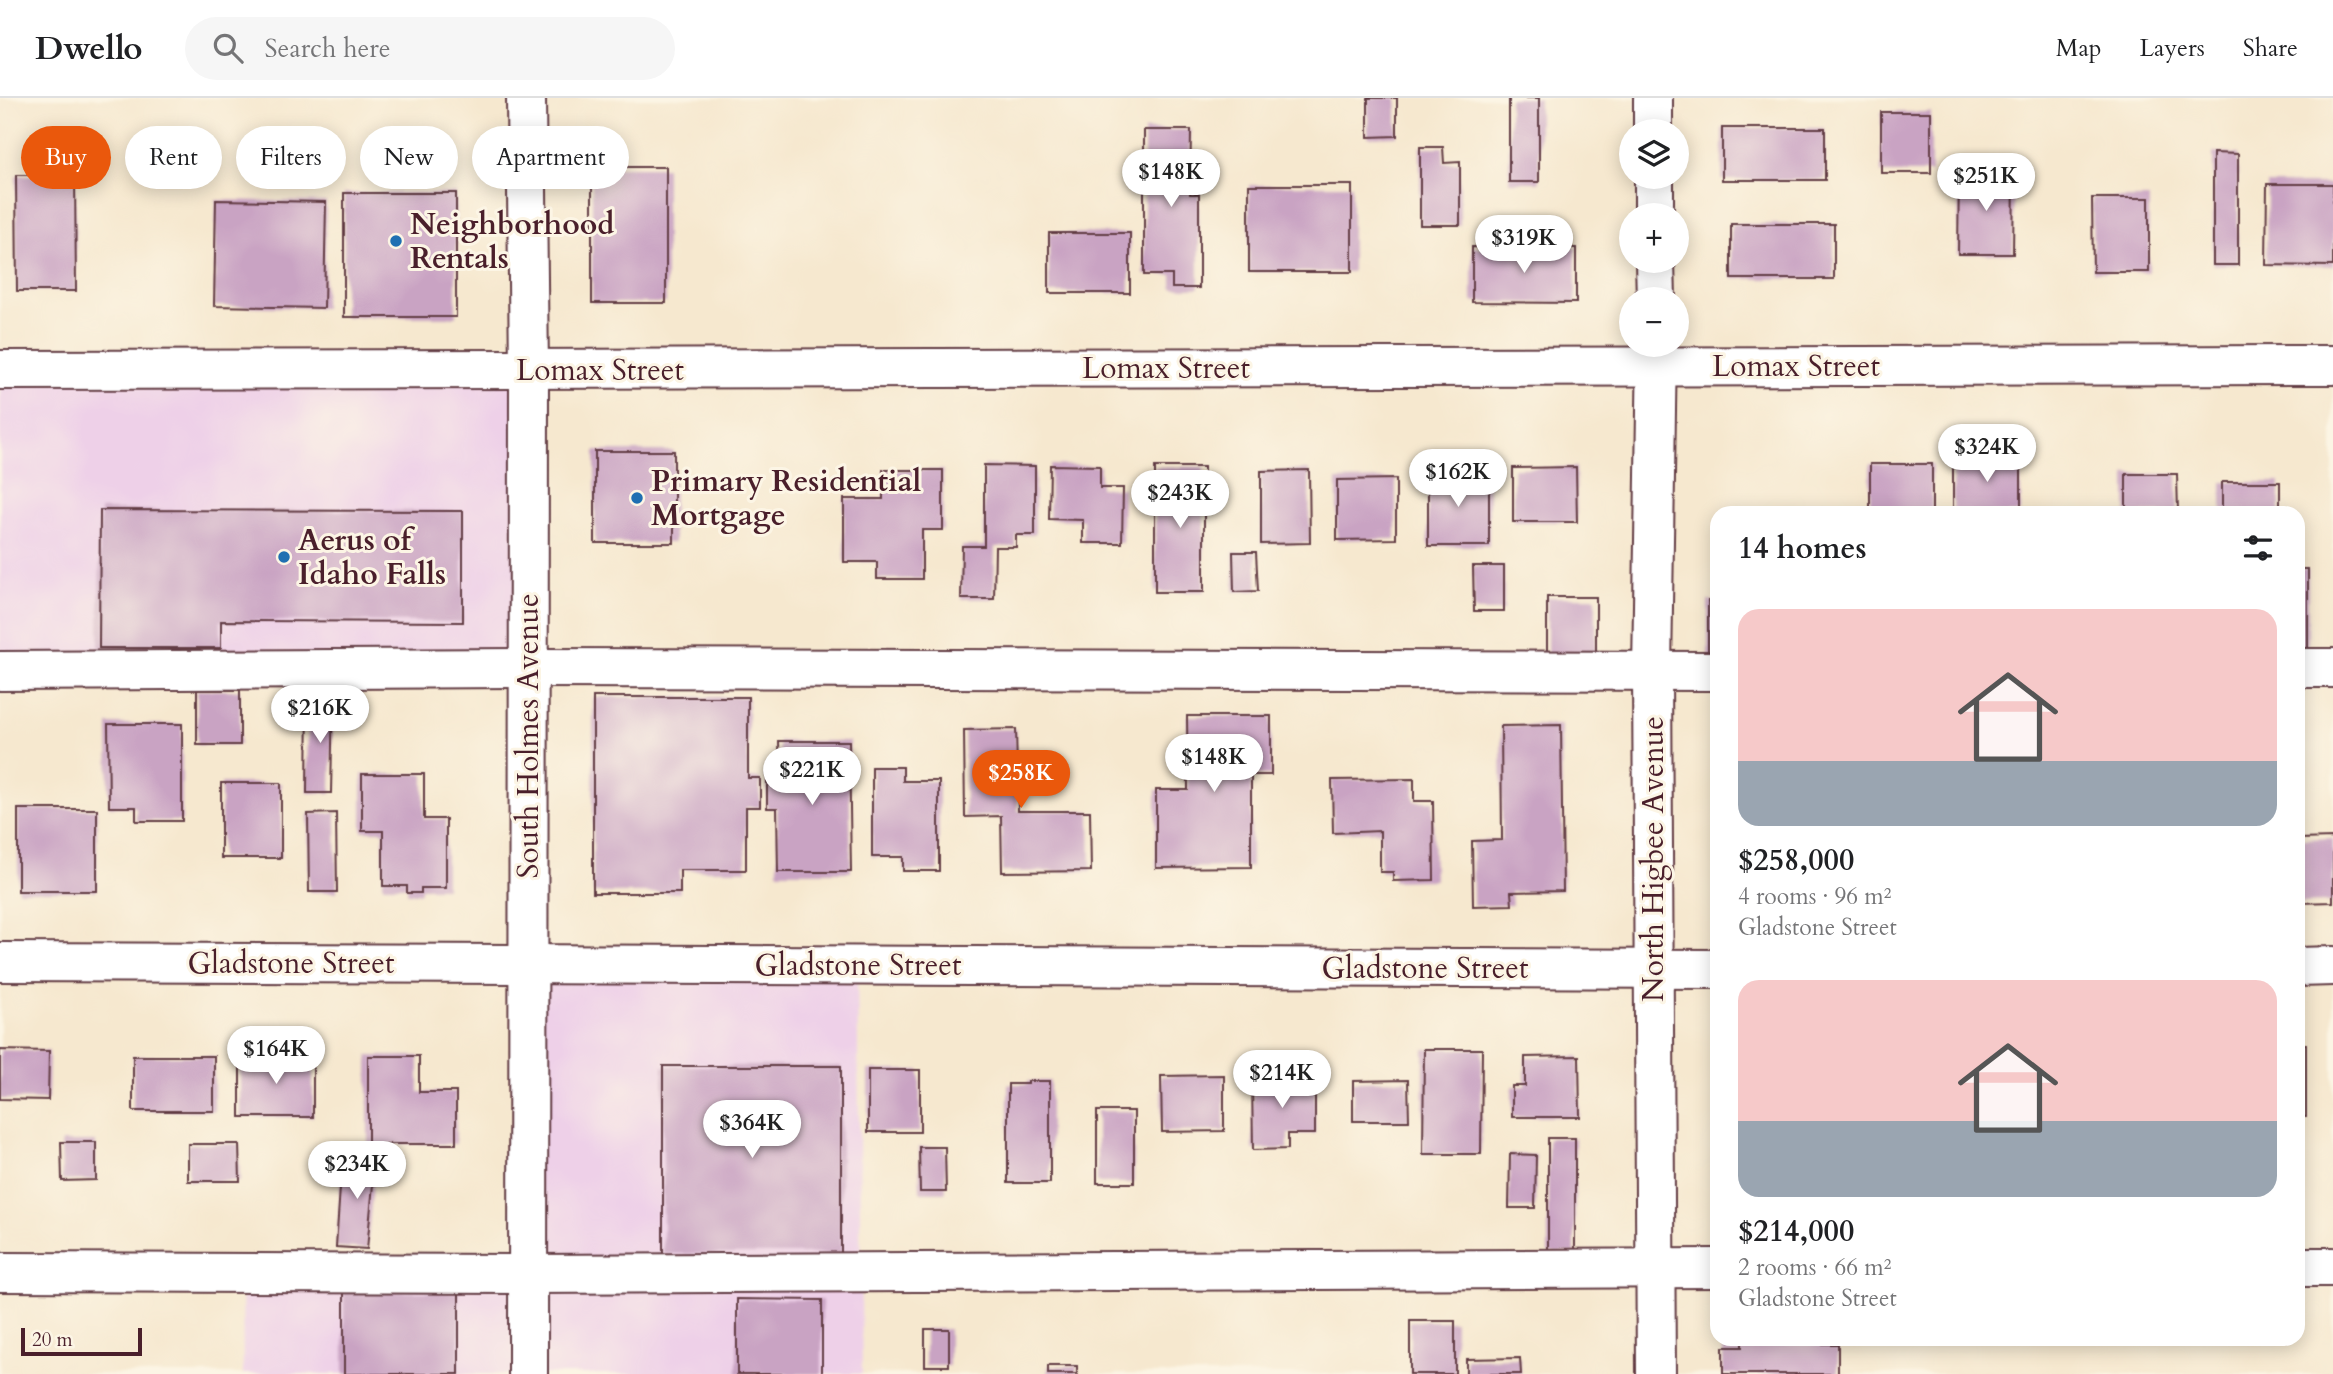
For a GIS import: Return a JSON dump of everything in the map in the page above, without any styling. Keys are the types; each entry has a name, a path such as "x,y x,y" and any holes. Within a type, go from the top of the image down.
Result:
{"main road":[{"name":"South Holmes Avenue","path":"526,98 528,1374"},
{"path":"1653,98 1653,119"},
{"name":"Lomax Street","path":"1689,356 2333,365"},
{"name":"Lomax Street","path":"0,370 528,371 1619,357"},
{"name":"North Higbee Avenue","path":"1656,1374 1652,671 1657,357"},
{"path":"0,671 528,668 1710,671"},
{"path":"2305,668 2333,668"},
{"name":"Gladstone Street","path":"0,962 1710,969"},
{"path":"2305,967 2333,966"},
{"path":"2305,1267 2333,1267"},
{"path":"0,1272 528,1274 1710,1268"}],"shaded area":[{"path":"0,371 529,371 529,668 0,671"},
{"path":"528,964 857,965 862,1374 243,1374 242,1273 528,1274"}],"building":[{"path":"1368,98 1397,98 1397,136 1368,137"},
{"path":"1509,98 1539,98 1539,182 1509,182"},
{"path":"1881,112 1931,112 1931,173 1881,173"},
{"path":"1722,128 1825,128 1825,180 1722,180"},
{"path":"1144,130 1191,130 1190,194 1199,194 1199,288 1172,288 1172,275 1144,275"},
{"path":"1420,147 1443,147 1444,163 1460,162 1460,225 1420,225"},
{"path":"2213,153 2238,154 2238,265 2213,265"},
{"path":"629,167 666,167 666,303 592,303 592,189 629,189"},
{"path":"1959,173 2014,173 2013,254 1958,254"},
{"path":"16,175 21,175 21,189 75,189 76,291 17,291"},
{"path":"2267,184 2333,184 2333,266 2266,265"},
{"path":"1249,185 1352,185 1352,272 1249,272"},
{"path":"344,193 456,193 456,317 344,317"},
{"path":"2092,198 2149,198 2149,272 2093,272"},
{"path":"216,200 326,202 324,308 214,306"},
{"path":"1731,224 1834,224 1834,279 1731,279"},
{"path":"1049,233 1130,233 1130,293 1049,293"},
{"path":"1472,247 1576,248 1576,303 1472,302"},
{"path":"595,451 674,451 674,543 595,543"},
{"path":"1953,455 2021,455 2021,506 1953,506"},
{"path":"1870,464 1932,464 1932,506 1870,506"},
{"path":"984,465 1035,466 1035,535 1016,535 1016,547 995,547 994,599 961,599 962,546 984,546"},
{"path":"1050,465 1100,466 1100,488 1123,488 1122,543 1083,543 1083,520 1049,519"},
{"path":"1155,467 1204,467 1204,592 1155,592"},
{"path":"1576,467 1577,522 1513,522 1513,468"},
{"path":"883,470 943,470 943,530 922,530 922,579 877,579 877,562 844,562 844,499 883,499"},
{"path":"1309,470 1310,543 1261,544 1261,471"},
{"path":"1428,472 1489,472 1489,546 1428,546"},
{"path":"2126,474 2177,474 2178,506 2126,506"},
{"path":"1396,479 1396,539 1337,540 1337,480"},
{"path":"2222,482 2280,482 2280,506 2222,506"},
{"path":"100,510 463,511 463,622 221,621 221,648 99,648"},
{"path":"1233,552 1256,552 1258,591 1234,592"},
{"path":"1473,566 1504,566 1504,611 1474,611"},
{"path":"2305,569 2308,569 2308,651 2305,651"},
{"path":"1547,597 1596,597 1596,655 1547,655"},
{"path":"1708,601 1710,601 1710,657"},
{"path":"197,690 240,690 240,745 197,745"},
{"path":"308,697 333,697 331,793 307,793"},
{"path":"593,697 748,697 748,778 760,778 760,807 746,807 746,870 680,870 680,893 593,893"},
{"path":"1187,716 1271,716 1271,775 1251,775 1251,867 1156,868 1156,790 1188,790"},
{"path":"108,724 182,724 182,821 136,821 136,807 109,807"},
{"path":"1561,725 1563,891 1511,892 1512,905 1473,906 1472,841 1502,840 1501,726"},
{"path":"1016,729 1018,811 1090,811 1091,871 1002,872 1001,816 965,817 964,730"},
{"path":"779,741 849,741 851,872 778,872 777,808 767,808 767,774 780,774"},
{"path":"872,767 903,767 903,781 939,781 939,871 903,871 903,857 872,857"},
{"path":"362,774 424,774 424,819 446,819 446,888 421,888 421,893 407,893 407,886 383,886 383,831 362,831"},
{"path":"1414,779 1414,801 1433,801 1434,880 1393,881 1393,872 1380,872 1380,831 1333,833 1332,780"},
{"path":"221,783 281,783 281,858 221,858"},
{"path":"18,809 97,809 97,891 18,891"},
{"path":"336,813 337,892 309,892 308,814"},
{"path":"2333,838 2333,902 2305,903 2305,839"},
{"path":"2305,1044 2306,1044 2305,1117"},
{"path":"1424,1049 1482,1049 1481,1154 1423,1154"},
{"path":"0,1050 49,1051 48,1100 0,1099"},
{"path":"133,1056 214,1056 214,1111 133,1111"},
{"path":"240,1056 313,1056 313,1117 240,1117"},
{"path":"368,1056 419,1056 419,1092 456,1092 456,1144 368,1144"},
{"path":"1579,1056 1580,1117 1512,1117 1512,1086 1525,1086 1525,1057"},
{"path":"663,1066 841,1066 841,1254 663,1254"},
{"path":"868,1070 920,1070 920,1132 868,1132"},
{"path":"1224,1075 1224,1131 1162,1132 1161,1076"},
{"path":"1315,1076 1315,1134 1288,1134 1288,1149 1253,1150 1252,1077"},
{"path":"1408,1080 1409,1121 1353,1121 1353,1081"},
{"path":"1028,1081 1050,1081 1050,1183 1008,1183 1008,1084 1028,1084"},
{"path":"1097,1111 1134,1111 1134,1183 1097,1183"},
{"path":"1548,1138 1575,1138 1575,1253 1548,1253"},
{"path":"61,1142 96,1142 96,1180 62,1181"},
{"path":"188,1144 239,1144 240,1181 188,1181"},
{"path":"919,1147 945,1147 946,1192 920,1192"},
{"path":"1510,1154 1536,1155 1535,1208 1509,1208"},
{"path":"342,1158 385,1161 383,1185 373,1184 367,1249 336,1247"},
{"path":"344,1292 459,1292 459,1374 344,1374"},
{"path":"737,1299 822,1300 822,1374 737,1374"},
{"path":"1410,1321 1455,1321 1455,1374 1410,1374"},
{"path":"925,1329 949,1329 949,1366 925,1366"},
{"path":"1838,1346 1838,1374 1723,1374 1723,1347"},
{"path":"1520,1358 1521,1374 1466,1374 1466,1359"},
{"path":"1048,1366 1077,1366 1077,1374 1048,1374"}],"place":[{"name":"Neighborhood Rentals","path":"396,241"},
{"name":"Primary Residential Mortgage","path":"637,498"},
{"name":"Aerus of Idaho Falls","path":"284,557"}]}
